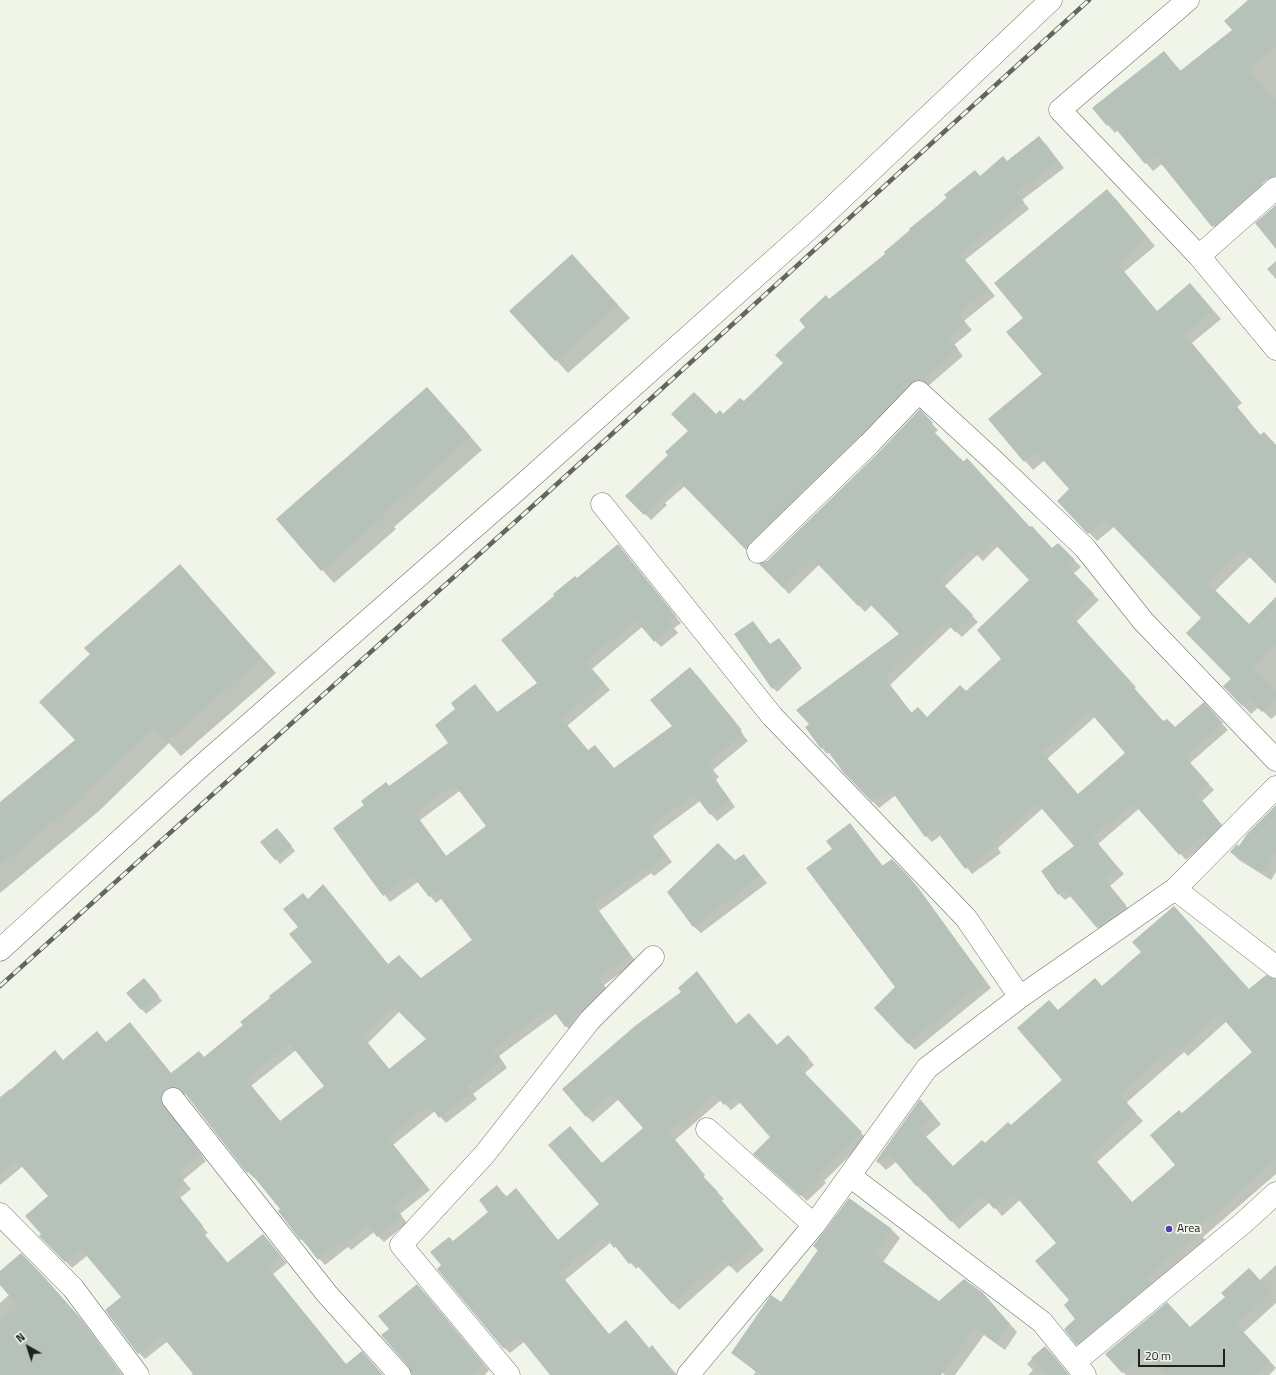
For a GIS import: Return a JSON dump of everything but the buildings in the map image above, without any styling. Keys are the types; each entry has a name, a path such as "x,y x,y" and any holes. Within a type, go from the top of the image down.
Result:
{"street":[{"path":"0,950 198,769 518,489 820,219 1051,0"},
{"path":"1188,0 1060,110 1199,256 1276,349"},
{"path":"1199,256 1276,188"},
{"path":"758,552 869,444 919,392 1085,548 1143,621 1276,760"},
{"path":"602,504 772,716 966,918 1020,997"},
{"path":"690,1374 814,1225 927,1068 1020,997 1175,889 1276,787"},
{"path":"1175,889 1276,967"},
{"path":"509,1375 401,1245 484,1155 590,1020 653,957"},
{"path":"173,1099 327,1294 400,1375"},
{"path":"707,1129 814,1225"},
{"path":"850,1176 1042,1322 1080,1369 1276,1193"},
{"path":"0,1214 73,1288 138,1375"}],"railway":[{"path":"0,986 546,494 1089,0"}],"place":[{"name":"Area","path":"1169,1229"}]}
